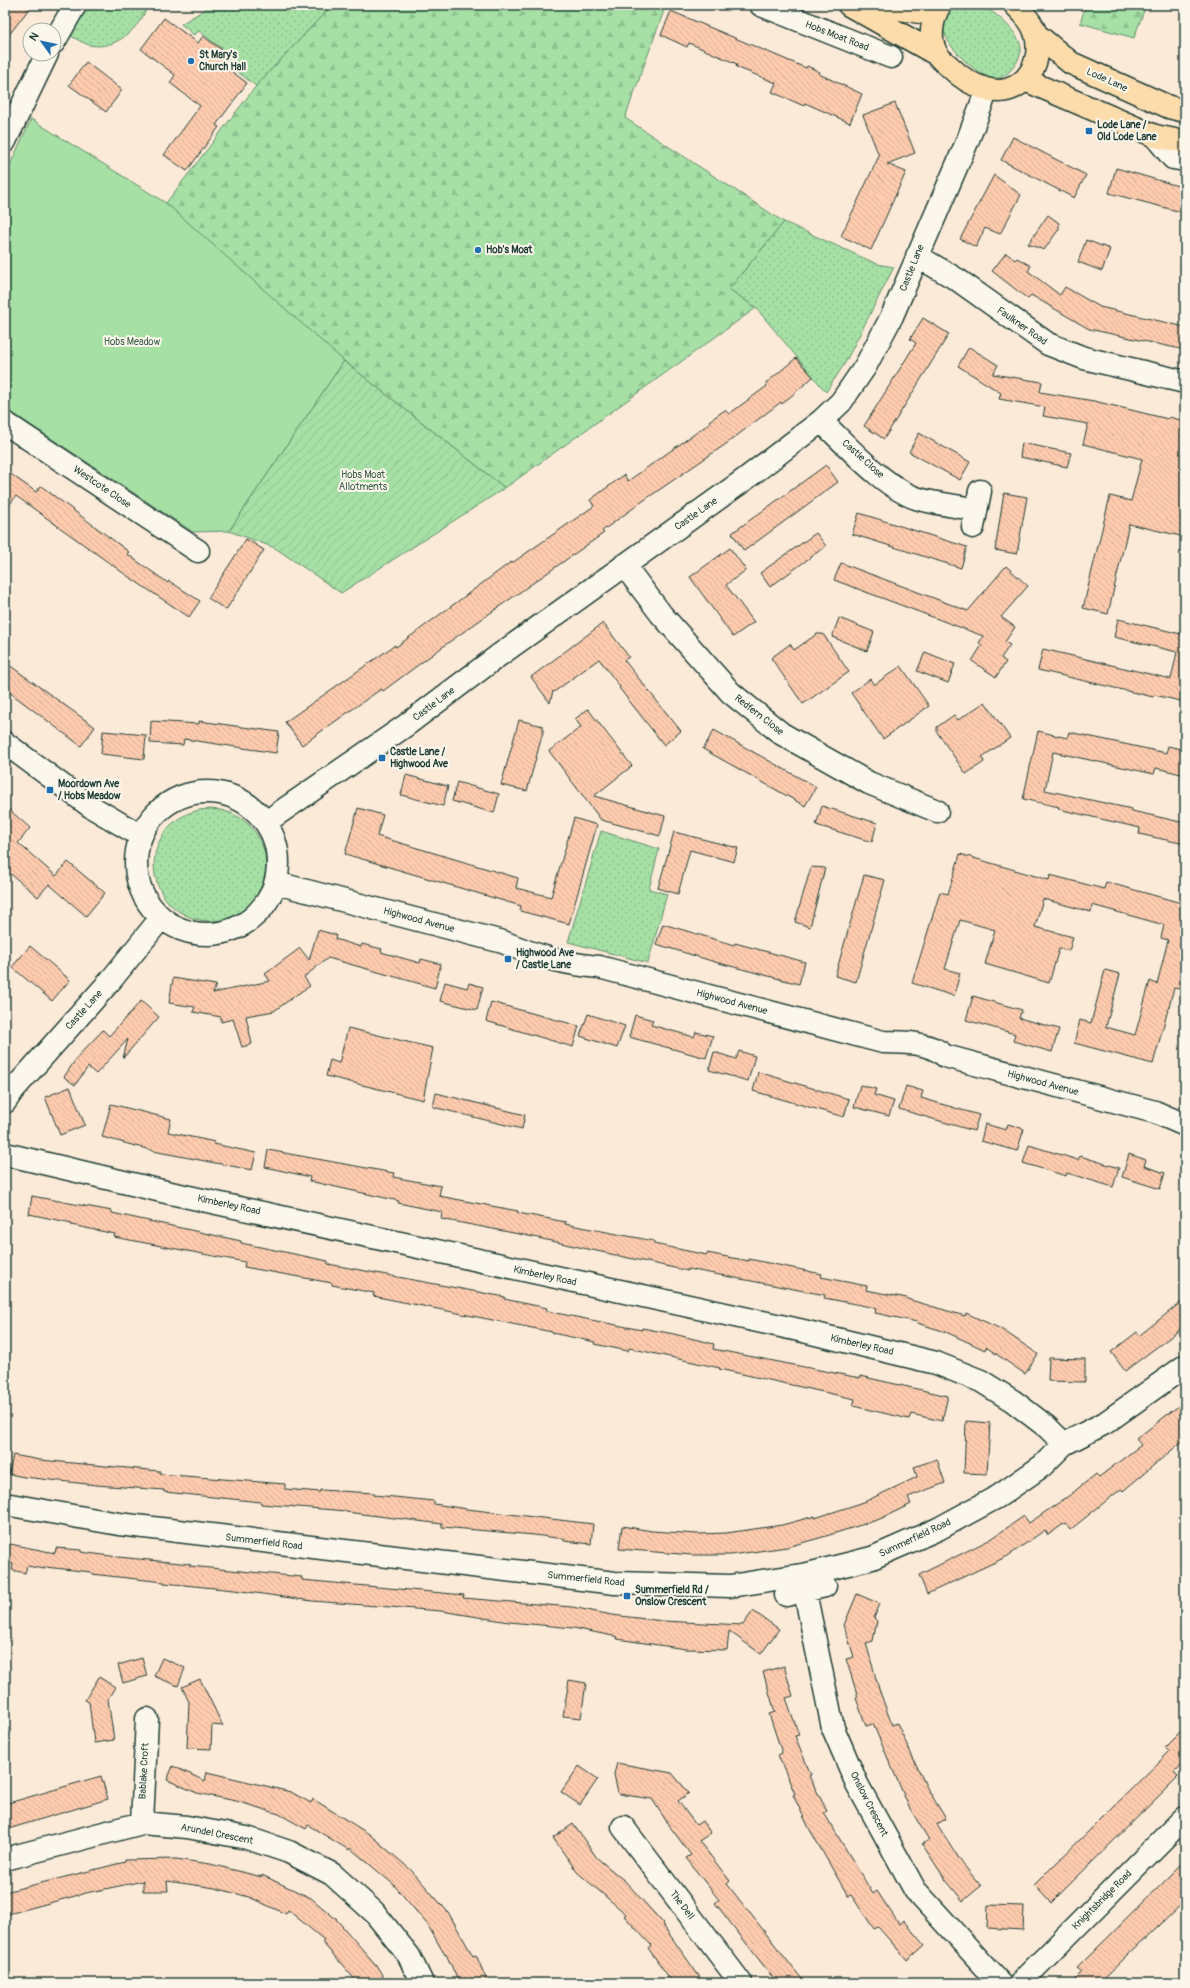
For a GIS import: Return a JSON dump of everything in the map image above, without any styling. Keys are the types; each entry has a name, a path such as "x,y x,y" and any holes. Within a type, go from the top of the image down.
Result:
{"main road":[{"path":"849,5 936,54 969,82 987,90 1001,91 1016,87 1025,80 1035,63 1038,35"},
{"path":"872,5 937,10 931,31 936,54"},
{"name":"Lode Lane","path":"1015,5 1038,35 1070,63 1169,107 1185,111"},
{"path":"1025,80 1155,136 1185,142"}],"street":[{"path":"62,28 75,5"},
{"name":"Hobs Moat Road","path":"762,5 891,57"},
{"path":"5,142 43,62"},
{"name":"Castle Lane","path":"266,822 405,726 624,565 744,480 821,421 841,402 865,368 892,316 967,142 987,90"},
{"path":"1155,136 1173,158 1185,160"},
{"name":"Faulkner Road","path":"917,256 958,280 1048,344 1084,358 1185,382"},
{"name":"Castle Close","path":"821,421 871,469 896,487 918,499 976,509"},
{"name":"Westcote Close","path":"5,423 198,551"},
{"name":"Redfern Close","path":"624,565 661,614 731,693 782,734 870,783 937,811"},
{"path":"5,744 90,806 141,836"},
{"path":"197,793 228,795 246,803 266,822 271,830 277,849 279,862 276,883 265,905 253,918 233,930 210,935 186,932 161,918 147,901 141,890 137,874 137,852 141,836 157,813 177,798 197,793"},
{"name":"Highwood Avenue","path":"276,883 503,942 535,956 570,964 599,967 883,1042 904,1042 939,1050 945,1056 1155,1112 1185,1125"},
{"name":"Castle Lane","path":"5,1102 19,1083 111,980 161,918"},
{"name":"Kimberley Road","path":"5,1154 166,1192 791,1329 936,1363 981,1381 1013,1401 1047,1427 1064,1444"},
{"name":"Summerfield Road","path":"5,1504 119,1524 615,1583 730,1586 808,1574 872,1558 938,1529 999,1496 1042,1466 1064,1444 1105,1424 1185,1366"},
{"name":"Onslow Crescent","path":"805,1591 833,1728 857,1784 915,1890 1000,1983"},
{"name":"Bablake Croft","path":"142,1823 147,1719"},
{"name":"Knightsbridge Road","path":"1020,1983 1185,1818"},
{"name":"Arundel Crescent","path":"5,1859 142,1823 187,1827 247,1838 289,1852 332,1874 374,1912 409,1956 422,1983"},
{"name":"The Dell","path":"623,1827 741,1983"}],"green space":[{"path":"85,5 148,5 139,22 126,36 108,45 99,46 89,45 69,35"},
{"path":"212,5 332,5 256,86 229,65 234,58 199,31 194,35 181,24"},
{"path":"332,5 666,5 625,118 784,222 729,289 756,308 505,488 344,361 249,283 166,203 256,86"},
{"path":"962,5 981,6 993,12 1006,23 1017,37 1021,49 1020,55 1014,67 1003,76 992,79 979,72 959,55 946,37 943,27 944,19 950,11"},
{"path":"1086,5 1146,5 1134,38 1080,23"},
{"name":"Hobs Meadow","path":"31,119 166,203 344,361 229,531 193,532 5,408 5,176"},
{"path":"784,222 877,264 894,267 845,363 826,392 756,308 729,289"},
{"name":"Hobs Moat Allotments","path":"344,361 505,488 341,593 275,548 229,531"},
{"path":"210,809 232,813 250,825 262,843 266,865 262,887 250,905 232,917 210,921 188,917 170,905 158,887 154,865 158,843 170,825 188,813"},
{"path":"601,831 659,849 649,889 667,894 648,963 568,942"}],"building":[{"path":"5,5 32,5 5,40"},
{"path":"671,11 806,68 807,66 820,72 819,74 862,94 850,123 805,103 804,106 772,92 776,83 736,67 737,64 689,43 687,47 661,35"},
{"name":"St Mary's Church Hall","path":"164,18 198,43 203,36 230,56 223,65 247,83 216,125 219,127 187,171 164,155 200,106 170,83 175,75 141,49"},
{"path":"86,62 122,90 106,112 69,85"},
{"path":"895,103 915,153 887,164 906,172 871,250 841,236 879,156 863,115"},
{"path":"1013,137 1086,175 1074,198 1001,160"},
{"path":"1116,168 1185,188 1185,213 1109,193"},
{"path":"994,175 1021,195 1000,234 985,228 976,247 960,239"},
{"path":"1048,215 1059,223 1059,229 1044,250 1028,244"},
{"path":"1086,240 1110,249 1102,271 1078,262"},
{"path":"1006,253 1015,260 1017,258 1031,266 1028,271 1060,295 1065,287 1100,307 1185,327 1185,350 1089,329 1031,295 1028,299 992,271"},
{"path":"923,318 949,334 884,439 864,426 916,343 910,339"},
{"path":"969,347 998,365 993,374 1042,382 1040,392 1094,401 1168,419 1169,417 1185,421 1185,537 1129,524 1108,614 1083,608 1110,496 1131,501 1142,459 1083,444 1088,424 1043,416 1045,407 999,399 1001,393 958,366"},
{"path":"796,358 813,377 782,404 781,402 726,444 643,501 602,531 604,533 452,640 383,691 381,689 302,745 285,722 395,645 396,647 511,562 512,563 594,506 590,500 624,475 628,481 710,423 709,421 725,410 729,414 767,386 765,384"},
{"path":"919,433 970,462 960,480 909,452"},
{"path":"1022,443 1071,453 1067,467 1020,457"},
{"path":"826,465 838,482 744,551 732,533"},
{"path":"5,470 36,492 41,486 129,552 127,554 168,583 169,581 200,601 189,617 126,575 16,496 5,511"},
{"path":"1004,493 1027,497 1017,554 995,550"},
{"path":"859,513 967,547 961,568 852,534"},
{"path":"816,533 826,546 770,587 760,573"},
{"path":"246,539 264,550 226,610 208,598"},
{"path":"730,548 746,570 726,585 754,622 733,637 690,577"},
{"path":"841,563 968,611 1006,566 1028,586 1001,617 1015,627 1005,642 1010,645 1001,658 1006,662 996,677 972,661 982,645 979,643 983,636 834,580"},
{"path":"839,618 874,632 867,651 832,637"},
{"path":"1118,619 1185,635 1185,702 1154,695 1153,697 1038,670 1043,649 1171,679 1177,652 1114,637"},
{"path":"603,623 629,657 624,660 681,731 664,745 619,688 620,687 599,659 554,692 553,691 550,703 531,677"},
{"path":"817,634 823,634 849,672 803,704 771,658 790,644 794,650"},
{"path":"925,652 955,664 948,683 917,671"},
{"path":"5,662 95,727 81,746 5,689"},
{"path":"901,666 929,706 883,739 851,693 870,679 874,685"},
{"path":"985,702 1010,738 982,757 984,762 966,774 937,732 937,727 954,715 958,720"},
{"path":"588,709 632,766 594,796 665,816 660,836 601,820 549,751 581,727 575,719"},
{"path":"519,720 543,726 543,732 527,791 501,785"},
{"path":"151,721 199,724 199,721 279,732 276,753 184,739 183,745 150,743"},
{"path":"714,730 816,787 805,806 703,749"},
{"path":"103,731 146,735 144,759 101,754"},
{"path":"1038,731 1067,738 1069,732 1166,753 1168,746 1185,750 1185,775 1156,768 1154,774 1053,752 1045,790 1132,809 1132,811 1185,823 1185,844 1139,834 1140,828 1058,809 1059,807 1023,799"},
{"path":"406,775 448,786 443,806 401,795"},
{"path":"457,782 499,794 494,813 452,801"},
{"path":"5,806 30,828 18,843 56,876 68,862 105,893 86,916 49,884 38,897 5,869"},
{"path":"822,806 877,823 872,842 816,825"},
{"path":"358,808 383,815 377,836 518,878 516,888 551,897 574,818 597,825 569,924 520,911 521,906 345,854"},
{"path":"674,832 738,848 734,862 690,850 678,894 658,888"},
{"path":"960,854 1049,880 1050,875 1104,889 1106,882 1185,904 1185,967 1180,989 1174,988 1153,1064 1074,1043 1080,1020 1091,1023 1105,970 1120,974 1106,1027 1135,1035 1150,981 1157,984 1168,940 1161,938 1164,925 1092,905 1091,912 1043,899 1035,927 1073,937 1069,951 1059,949 1049,983 985,964 995,930 960,920 945,969 960,973 954,996 912,983 940,892 948,894"},
{"path":"811,867 825,868 810,927 795,922"},
{"path":"864,875 885,880 856,982 835,976"},
{"path":"663,924 734,945 735,943 805,962 799,984 715,962 656,944"},
{"path":"318,930 336,935 335,939 361,947 362,944 382,949 381,952 420,963 421,959 441,964 435,988 328,958 304,977 310,986 274,1011 246,1016 252,1044 242,1047 233,1019 221,1022 221,1017 193,1012 195,1007 169,1003 173,978 216,985 213,993 270,981 265,974 300,948 309,960"},
{"path":"30,946 70,980 52,1001 12,967"},
{"path":"445,982 467,988 469,983 483,987 477,1010 440,1001"},
{"path":"973,996 1022,1010 1019,1018 1059,1029 1052,1052 1013,1041 1015,1034 966,1020"},
{"path":"141,1001 159,1017 123,1058 128,1039 96,1074 88,1067 75,1085 64,1077 78,1056 103,1030 109,1036"},
{"path":"491,1002 579,1026 573,1047 486,1021"},
{"path":"588,1014 625,1026 617,1048 580,1036"},
{"path":"635,1015 653,1020 651,1025 694,1037 696,1032 713,1036 706,1058 629,1037"},
{"path":"348,1028 433,1048 423,1100 326,1076 330,1060 339,1063"},
{"path":"739,1051 755,1056 748,1081 709,1070 714,1052 736,1059"},
{"path":"758,1072 849,1099 844,1117 753,1091"},
{"path":"860,1085 876,1089 874,1095 894,1101 889,1116 854,1107"},
{"path":"906,1086 923,1091 921,1098 979,1115 974,1131 899,1109"},
{"path":"70,1087 85,1125 60,1135 45,1097"},
{"path":"436,1093 525,1115 522,1129 433,1107"},
{"path":"111,1104 171,1119 168,1132 256,1153 252,1170 158,1152 102,1137"},
{"path":"985,1124 1006,1130 1008,1124 1024,1129 1017,1151 981,1141"},
{"path":"1029,1145 1078,1160 1080,1156 1119,1168 1113,1187 1067,1173 1066,1176 1023,1163"},
{"path":"268,1150 394,1173 393,1177 441,1186 439,1196 518,1211 518,1213 566,1222 565,1224 654,1241 654,1244 707,1255 707,1253 749,1261 749,1259 822,1274 821,1277 867,1286 866,1290 907,1298 965,1316 966,1313 1001,1329 1038,1354 1025,1374 986,1347 985,1350 946,1332 917,1322 875,1313 876,1308 824,1298 825,1295 688,1269 688,1271 524,1235 441,1219 442,1212 398,1203 399,1201 309,1181 310,1177 265,1167"},
{"path":"1129,1154 1146,1160 1144,1166 1165,1173 1160,1189 1122,1177"},
{"path":"32,1196 112,1211 112,1213 241,1241 241,1243 328,1261 328,1264 505,1297 504,1299 547,1308 546,1311 642,1330 642,1328 674,1334 714,1344 713,1349 860,1378 860,1376 948,1396 942,1421 911,1414 909,1419 853,1406 855,1399 719,1369 720,1368 629,1348 628,1351 594,1344 595,1342 552,1332 373,1296 374,1293 332,1285 332,1283 244,1267 245,1262 114,1237 115,1234 71,1225 72,1223 29,1214"},
{"path":"1185,1299 1185,1326 1125,1371 1111,1352 1137,1332 1140,1335"},
{"path":"1049,1358 1085,1359 1085,1382 1048,1381"},
{"path":"1185,1401 1185,1439 1123,1491 1121,1489 1070,1530 1065,1523 1048,1535 1045,1530 1008,1556 927,1594 919,1575 991,1539 1024,1516 1029,1523 1070,1495 1096,1474 1099,1477 1141,1445 1136,1439"},
{"path":"966,1421 990,1423 987,1474 964,1473"},
{"path":"13,1455 40,1460 160,1471 160,1474 285,1484 285,1489 320,1492 320,1490 374,1493 374,1495 434,1501 434,1504 467,1509 593,1524 591,1544 564,1541 564,1539 534,1535 442,1527 442,1524 346,1511 261,1504 261,1502 164,1492 164,1490 96,1485 24,1477 9,1474"},
{"path":"937,1459 945,1483 908,1497 911,1504 880,1519 823,1537 787,1547 731,1555 692,1555 619,1549 622,1526 652,1531 698,1534 726,1533 782,1525 815,1516 815,1518 864,1502 917,1477 914,1467"},
{"path":"5,1543 55,1553 56,1548 81,1550 81,1552 118,1557 190,1564 190,1566 302,1577 302,1580 464,1595 463,1598 572,1607 612,1615 663,1621 743,1625 753,1611 779,1629 761,1654 729,1631 727,1650 686,1649 617,1639 618,1637 573,1628 509,1622 441,1611 312,1601 45,1567 45,1569 27,1566 25,1573 12,1570 13,1564 5,1562"},
{"path":"857,1594 880,1604 874,1618 877,1621 873,1641 866,1643 879,1689 892,1725 897,1723 926,1786 946,1819 937,1824 962,1863 981,1886 963,1901 945,1879 922,1844 929,1840 909,1807 873,1724 866,1726 856,1698 858,1697 846,1659 854,1657 844,1625"},
{"path":"142,1658 147,1676 123,1683 118,1665"},
{"path":"162,1658 185,1668 178,1686 154,1676"},
{"path":"784,1666 793,1696 786,1698 799,1735 795,1736 811,1775 809,1776 827,1811 824,1813 873,1894 877,1891 899,1924 903,1920 924,1945 907,1960 878,1927 874,1929 851,1895 848,1896 810,1830 793,1795 795,1794 778,1755 782,1753 769,1714 775,1712 763,1672"},
{"path":"99,1677 115,1687 108,1699 114,1740 94,1743 89,1702 85,1700"},
{"path":"200,1679 223,1726 212,1725 211,1749 187,1748 189,1702 182,1687"},
{"path":"569,1680 586,1683 581,1718 563,1716"},
{"path":"1185,1727 1185,1766 1182,1764 1174,1773 1178,1777 1051,1903 1034,1885 1170,1751 1165,1747"},
{"path":"617,1763 672,1773 689,1793 678,1801 696,1825 702,1821 711,1833 699,1841 730,1881 727,1884 805,1983 777,1983 715,1903 719,1900 686,1858 691,1855 670,1827 652,1799 618,1794 614,1774"},
{"path":"173,1766 205,1781 207,1772 291,1792 311,1803 313,1799 369,1834 411,1870 448,1912 473,1956 476,1955 488,1983 459,1983 446,1954 445,1955 427,1924 393,1884 350,1848 349,1850 308,1825 306,1829 279,1814 236,1801 197,1793 167,1780"},
{"path":"579,1766 598,1779 580,1805 561,1792"},
{"path":"101,1776 108,1799 5,1830 5,1804"},
{"path":"573,1824 597,1858 626,1882 663,1923 662,1924 704,1983 673,1983 648,1948 651,1945 624,1916 626,1914 577,1872 553,1838"},
{"path":"176,1859 210,1864 262,1877 262,1875 311,1898 336,1919 376,1965 387,1983 358,1983 322,1942 324,1940 288,1910 286,1914 249,1897 215,1888 167,1881 168,1891 143,1891 143,1881 86,1893 5,1915 5,1892 125,1862 125,1860"},
{"path":"1185,1861 1185,1900 1099,1983 1071,1983 1082,1972 1077,1968"},
{"path":"988,1905 1024,1906 1023,1930 987,1928"}],"place":[{"name":"St Mary's Church Hall","path":"191,61"},
{"name":"Lode Lane / Old Lode Lane","path":"1089,131"},
{"name":"Hob's Moat","path":"478,250"},
{"name":"Castle Lane / Highwood Ave","path":"382,758"},
{"name":"Moordown Ave / Hobs Meadow","path":"50,790"},
{"name":"Highwood Ave / Castle Lane","path":"508,959"},
{"name":"Summerfield Rd / Onslow Crescent","path":"627,1596"}]}
